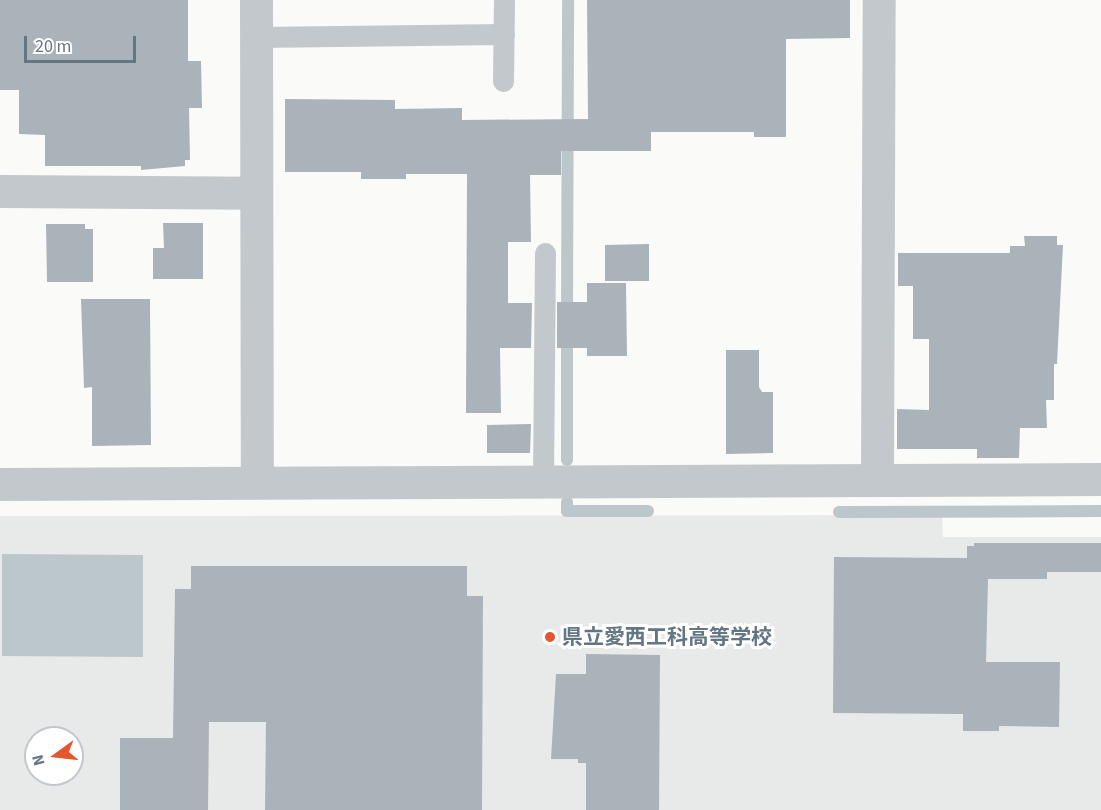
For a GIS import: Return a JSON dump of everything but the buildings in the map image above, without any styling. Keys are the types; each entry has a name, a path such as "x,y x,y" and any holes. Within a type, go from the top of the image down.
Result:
{"street":[{"path":"256,0 257,482"},
{"path":"877,480 879,0"},
{"path":"0,191 256,194"},
{"path":"0,484 1101,479"}],"lane":[{"path":"503,81 504,0"},
{"path":"256,37 504,34"},
{"path":"543,481 545,254"}],"shaded area":[{"name":"県立愛西工科高等学校","path":"942,515 943,537 1101,537 1101,810 0,810 0,516"},
{"path":"2,554 143,555 143,657 2,656"}],"waterway":[{"path":"567,317 568,0"},
{"path":"567,334 567,460"},
{"path":"567,502 567,511 648,511"},
{"path":"839,512 1101,511"}],"place":[{"name":"県立愛西工科高等学校","path":"550,637"}]}
